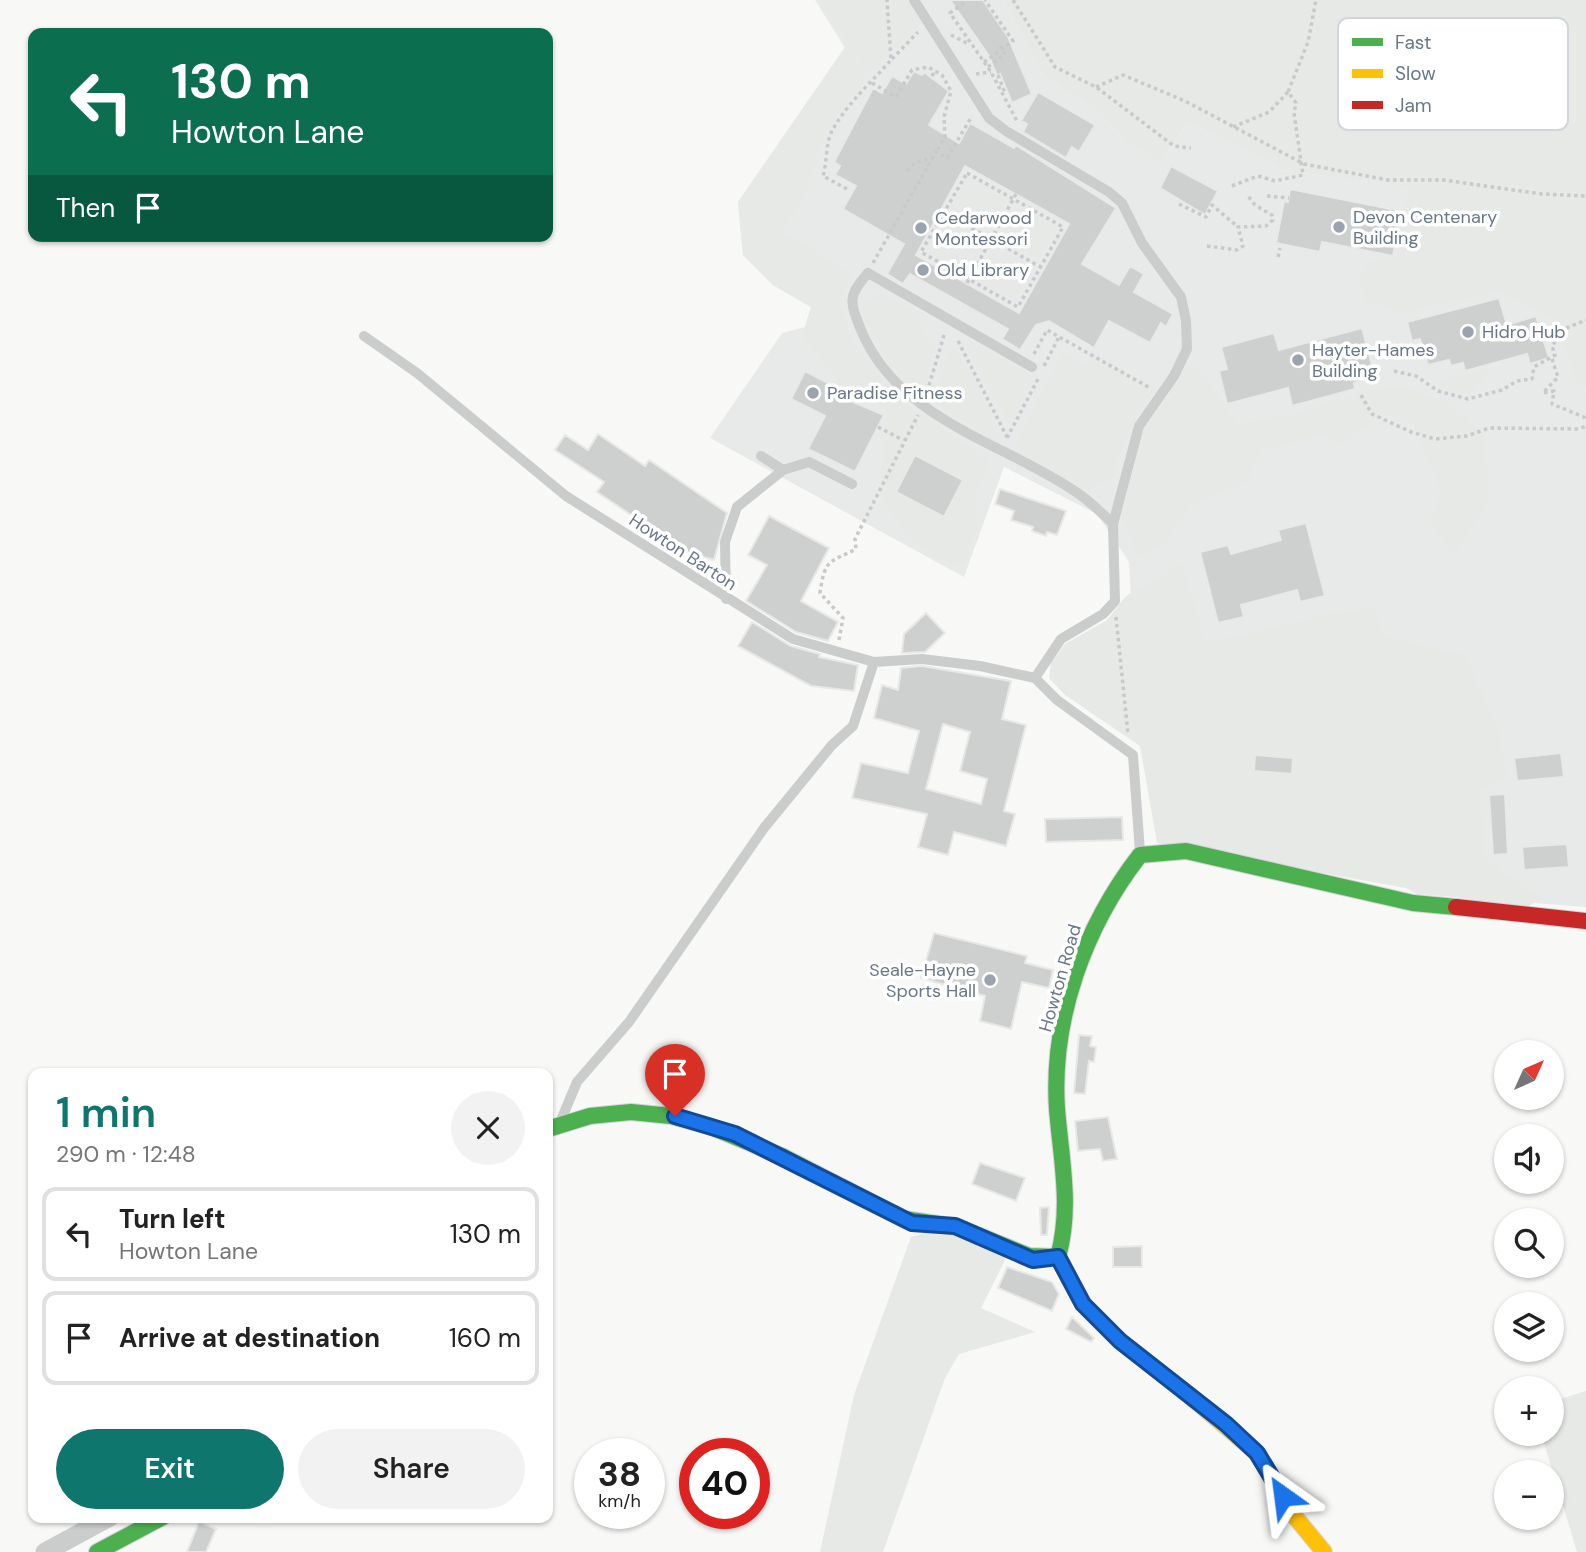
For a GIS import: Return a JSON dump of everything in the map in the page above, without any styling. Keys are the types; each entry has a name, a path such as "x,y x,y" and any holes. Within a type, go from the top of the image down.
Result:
{"street":[{"path":"1140,855 1186,851 1413,903 1586,921"},
{"name":"Howton Road","path":"1058,1257 1066,1235 1057,1102 1060,1038 1097,920 1116,883 1140,855"},
{"path":"553,1126 614,1114 657,1113 692,1119 780,1155 912,1223 955,1226 1033,1260 1058,1257 1083,1304 1120,1341 1226,1424 1257,1453 1296,1518 1324,1552"},
{"path":"46,1552 99,1523"},
{"path":"97,1552 152,1523"}],"lane":[{"path":"914,0 980,106 1006,131 1109,192 1122,203 1142,243 1181,298 1187,349 1139,426 1113,524 1115,601 1103,614 1061,639 1035,678 1058,700 1133,755 1140,855"},
{"path":"1030,366 868,273 855,287 850,302 867,344 894,380 922,406 1003,454 1075,491 1113,524"},
{"name":"Howton Barton","path":"364,337 417,373 566,496 793,639 874,662 922,659 979,666 1035,678"},
{"path":"761,456 783,470"},
{"path":"726,599 725,542 737,507 783,470 809,462 852,484"},
{"path":"553,1126 577,1082 629,1022 764,828 832,745 853,726 874,662"}],"path":[{"path":"887,0 891,60"},
{"path":"984,62 1013,41 985,0"},
{"path":"1013,0 1055,67 1097,87 1174,146 1191,148"},
{"path":"1233,127 1269,112 1288,92 1308,43 1316,0"},
{"path":"964,3 950,13 988,67 1016,120"},
{"path":"847,189 823,176 829,157 830,135 846,110 919,31"},
{"path":"988,67 1005,54 1000,46"},
{"path":"868,273 945,137 944,117 951,91 936,70 928,67 912,70 896,97 871,83"},
{"path":"932,76 936,70"},
{"path":"974,75 991,72"},
{"path":"998,75 1005,97"},
{"path":"1097,87 1123,75 1304,163 1388,180 1443,180 1542,194 1586,196"},
{"path":"1232,186 1258,176 1275,181 1304,175 1294,113 1296,103 1288,92"},
{"path":"907,171 916,162 935,155 948,159 980,106"},
{"path":"965,170 1013,199 1063,227 1020,308 968,282 920,252 965,170"},
{"path":"968,282 1016,194"},
{"path":"1238,227 1266,226 1273,220 1272,215 1255,205 1248,196"},
{"path":"1267,196 1289,198"},
{"path":"1179,204 1206,217 1212,205 1238,227 1244,239 1243,246 1237,250 1207,246"},
{"path":"943,212 1042,268"},
{"path":"1278,257 1280,248"},
{"path":"1394,371 1416,376 1438,391 1468,399 1503,390 1517,381 1532,379 1534,367 1555,355 1552,346 1564,329 1586,320"},
{"path":"1030,366 1047,330 1161,394"},
{"path":"1003,454 1007,437 1059,337"},
{"path":"833,650 842,633 843,618 820,593 822,574 834,557 856,549 855,539 922,406 942,347"},
{"path":"961,347 1007,437"},
{"path":"1390,357 1423,348"},
{"path":"1361,395 1372,414 1411,432 1435,439 1467,436 1489,428 1578,429 1586,423 1584,417 1552,404 1554,391 1543,393 1558,377 1552,359"},
{"path":"878,427 904,440"},
{"path":"1115,601 1126,728"}],"shaded area":[{"path":"815,0 1003,0 1042,75 1099,112 1127,144 1160,162 1188,122 1281,170 1493,199 1586,253 1586,907 1416,894 1137,715 1129,562 1097,514 1004,467 964,577 710,438 782,333 805,327 811,307 773,285 743,255 738,202 845,48"},
{"path":"819,0 910,0 924,21 868,75"},
{"path":"1003,0 1586,0 1586,387 1580,388 1556,321 1502,291 1402,313 1365,301 1358,279 1369,261 1395,260 1408,190 1452,194 1281,170 1188,122 1160,162 1127,144 1099,112 1042,75"},
{"path":"845,47 867,78 838,113 820,146 803,200 782,231 852,274 839,302 853,343 897,397 990,461 977,492 977,524 964,565 939,559 909,538 880,496 885,427 891,411 838,380 802,336 811,307 773,285 743,255 738,202"},
{"path":"968,177 1007,199 992,227 984,229 950,210"},
{"path":"1017,205 1056,227 1038,260 1004,241 1002,231"},
{"path":"946,220 979,238 982,247 967,275 928,253"},
{"path":"999,248 1033,267 1015,300 975,279 991,251"},
{"path":"882,294 919,314 923,332 936,346 920,394 899,374 883,352 858,302"},
{"path":"970,340 1034,377 1009,425 965,345"},
{"path":"956,348 1003,439 1000,445 933,401 949,349"},
{"path":"1063,353 1086,365 1097,355 1156,390 1133,419 1111,480 1093,484 1090,494 1012,451"},
{"path":"1189,366 1203,373 1237,424 1295,414 1357,393 1400,386 1445,401 1485,435 1489,502 1453,556 1431,525 1440,490 1414,423 1382,413 1344,444 1325,435 1261,451 1247,482 1189,506 1164,544 1136,557 1122,514 1145,427"},
{"path":"1486,369 1488,375 1468,395 1440,387 1438,381"},
{"path":"1183,563 1205,643 1330,614 1373,609 1385,637 1464,655 1496,722 1508,778 1481,790 1482,853 1507,875 1544,898 1526,907 1483,902 1157,843 1140,746 1065,695 1049,678 1051,663 1065,644 1107,620 1126,596"},
{"path":"929,1232 954,1235 1006,1258 981,1308 1035,1332 959,1354 945,1378 883,1552 820,1552 854,1395 911,1237"},
{"path":"1586,1391 1586,1552 1577,1552 1564,1509 1564,1460 1549,1460 1545,1446 1564,1446 1564,1398"}],"building":[{"path":"950,0 983,0 1008,37 1032,94 1012,103 1000,74 997,76 989,56"},
{"path":"914,71 922,75 924,72 949,91 929,125 959,143 970,123 1014,148 1016,145 1116,208 1082,264 1119,285 1130,266 1144,274 1134,292 1173,314 1166,327 1161,323 1150,343 1109,321 1094,348 1049,321 1036,325 1020,350 1002,339 1008,329 910,274 903,284 887,274 904,244 843,209 856,186 835,175 840,166 834,162 873,88 882,93 892,76 906,84","holes":["965,166 1069,224 1019,313 916,255"]},
{"path":"1038,92 1095,125 1079,152 1072,147 1066,158 1023,132 1027,124 1021,121"},
{"path":"1171,166 1218,191 1205,215 1160,188"},
{"name":"Devon Centenary Building","path":"1290,189 1401,211 1393,256 1322,242 1320,252 1276,243 1284,201 1288,202"},
{"path":"1499,298 1507,325 1536,316 1549,358 1530,364 1527,354 1465,371 1463,363 1451,366 1449,360 1428,365 1420,339 1412,341 1407,322"},
{"name":"Hayter-Hames Building","path":"1362,328 1373,369 1364,371 1366,380 1354,383 1355,389 1292,406 1288,388 1227,404 1219,371 1227,369 1221,347 1274,333 1279,350"},
{"path":"805,371 836,387 832,393 884,415 855,472 808,449 825,416 791,399"},
{"path":"598,434 645,466 649,460 727,513 714,560 686,552 597,492 604,482 555,450 565,435 588,450"},
{"path":"915,455 963,480 944,517 896,492"},
{"path":"1000,489 1066,511 1057,535 1047,532 1046,536 1032,531 1033,527 1011,520 1014,511 995,504"},
{"path":"769,516 829,548 801,601 838,622 828,641 796,632 746,601 767,565 748,555"},
{"path":"1306,523 1325,596 1300,602 1297,590 1241,605 1244,617 1218,623 1200,552 1228,545 1231,554 1281,540 1278,530"},
{"path":"926,613 945,633 925,652 902,653 904,634"},
{"path":"752,622 791,646 820,654 819,657 858,665 854,691 811,686 738,646"},
{"path":"922,666 1011,681 1002,719 1026,725 1004,811 1015,814 1006,846 954,832 948,855 918,847 927,814 852,798 861,763 908,773 919,731 874,718 882,685 898,690 901,668","holes":["943,724 970,732 960,771 987,779 981,804 926,789"]},
{"path":"1561,753 1564,777 1517,781 1514,758"},
{"path":"1255,755 1293,758 1292,774 1254,771"},
{"path":"1505,794 1508,854 1493,855 1489,795"},
{"path":"1122,817 1123,840 1046,842 1045,819"},
{"path":"1567,844 1569,867 1524,870 1522,847"},
{"name":"Seale-Hayne Sports Hall","path":"934,933 1027,956 1025,963 1053,970 1049,988 1022,982 1011,1029 980,1021 985,996 921,978"},
{"path":"1079,1035 1092,1036 1090,1046 1096,1047 1094,1062 1089,1061 1085,1094 1074,1093"},
{"path":"1108,1117 1117,1159 1103,1161 1100,1149 1078,1151 1075,1121"},
{"path":"980,1163 1025,1178 1016,1201 972,1184"},
{"path":"1049,1207 1047,1235 1041,1235 1040,1208"},
{"path":"1142,1246 1142,1267 1113,1267 1113,1247"},
{"path":"1007,1267 1052,1282 1059,1294 1052,1311 998,1288"},
{"path":"1072,1317 1094,1338 1091,1342 1066,1329"},
{"path":"199,1523 216,1529 206,1552 187,1552"}],"traffic: fast":[{"path":"1185,1392 1120,1341 1083,1304 1058,1257 1065,1201 1057,1109 1060,1041 1076,974 1103,912 1140,855 1186,851 1413,903 1456,907"},
{"path":"553,1127 590,1116 631,1112 671,1116 709,1126 784,1157 904,1219 958,1227 1029,1256 1058,1257"},
{"path":"97,1552 152,1523"}],"traffic: slow":[{"path":"1185,1392 1257,1453 1296,1518 1324,1552"}],"traffic: jam":[{"path":"1456,907 1586,921"}],"place":[{"name":"Devon Centenary Building","path":"1339,227"},
{"name":"Cedarwood Montessori","path":"921,228"},
{"name":"Old Library","path":"923,270"},
{"name":"Hidro Hub","path":"1468,332"},
{"name":"Hayter-Hames Building","path":"1298,360"},
{"name":"Paradise Fitness","path":"813,393"},
{"name":"Seale-Hayne Sports Hall","path":"990,980"}],"route":[{"path":"675,1116 735,1134 912,1223 955,1226 1033,1260 1058,1257 1083,1304 1120,1341 1226,1424 1257,1453 1283,1496"}]}
